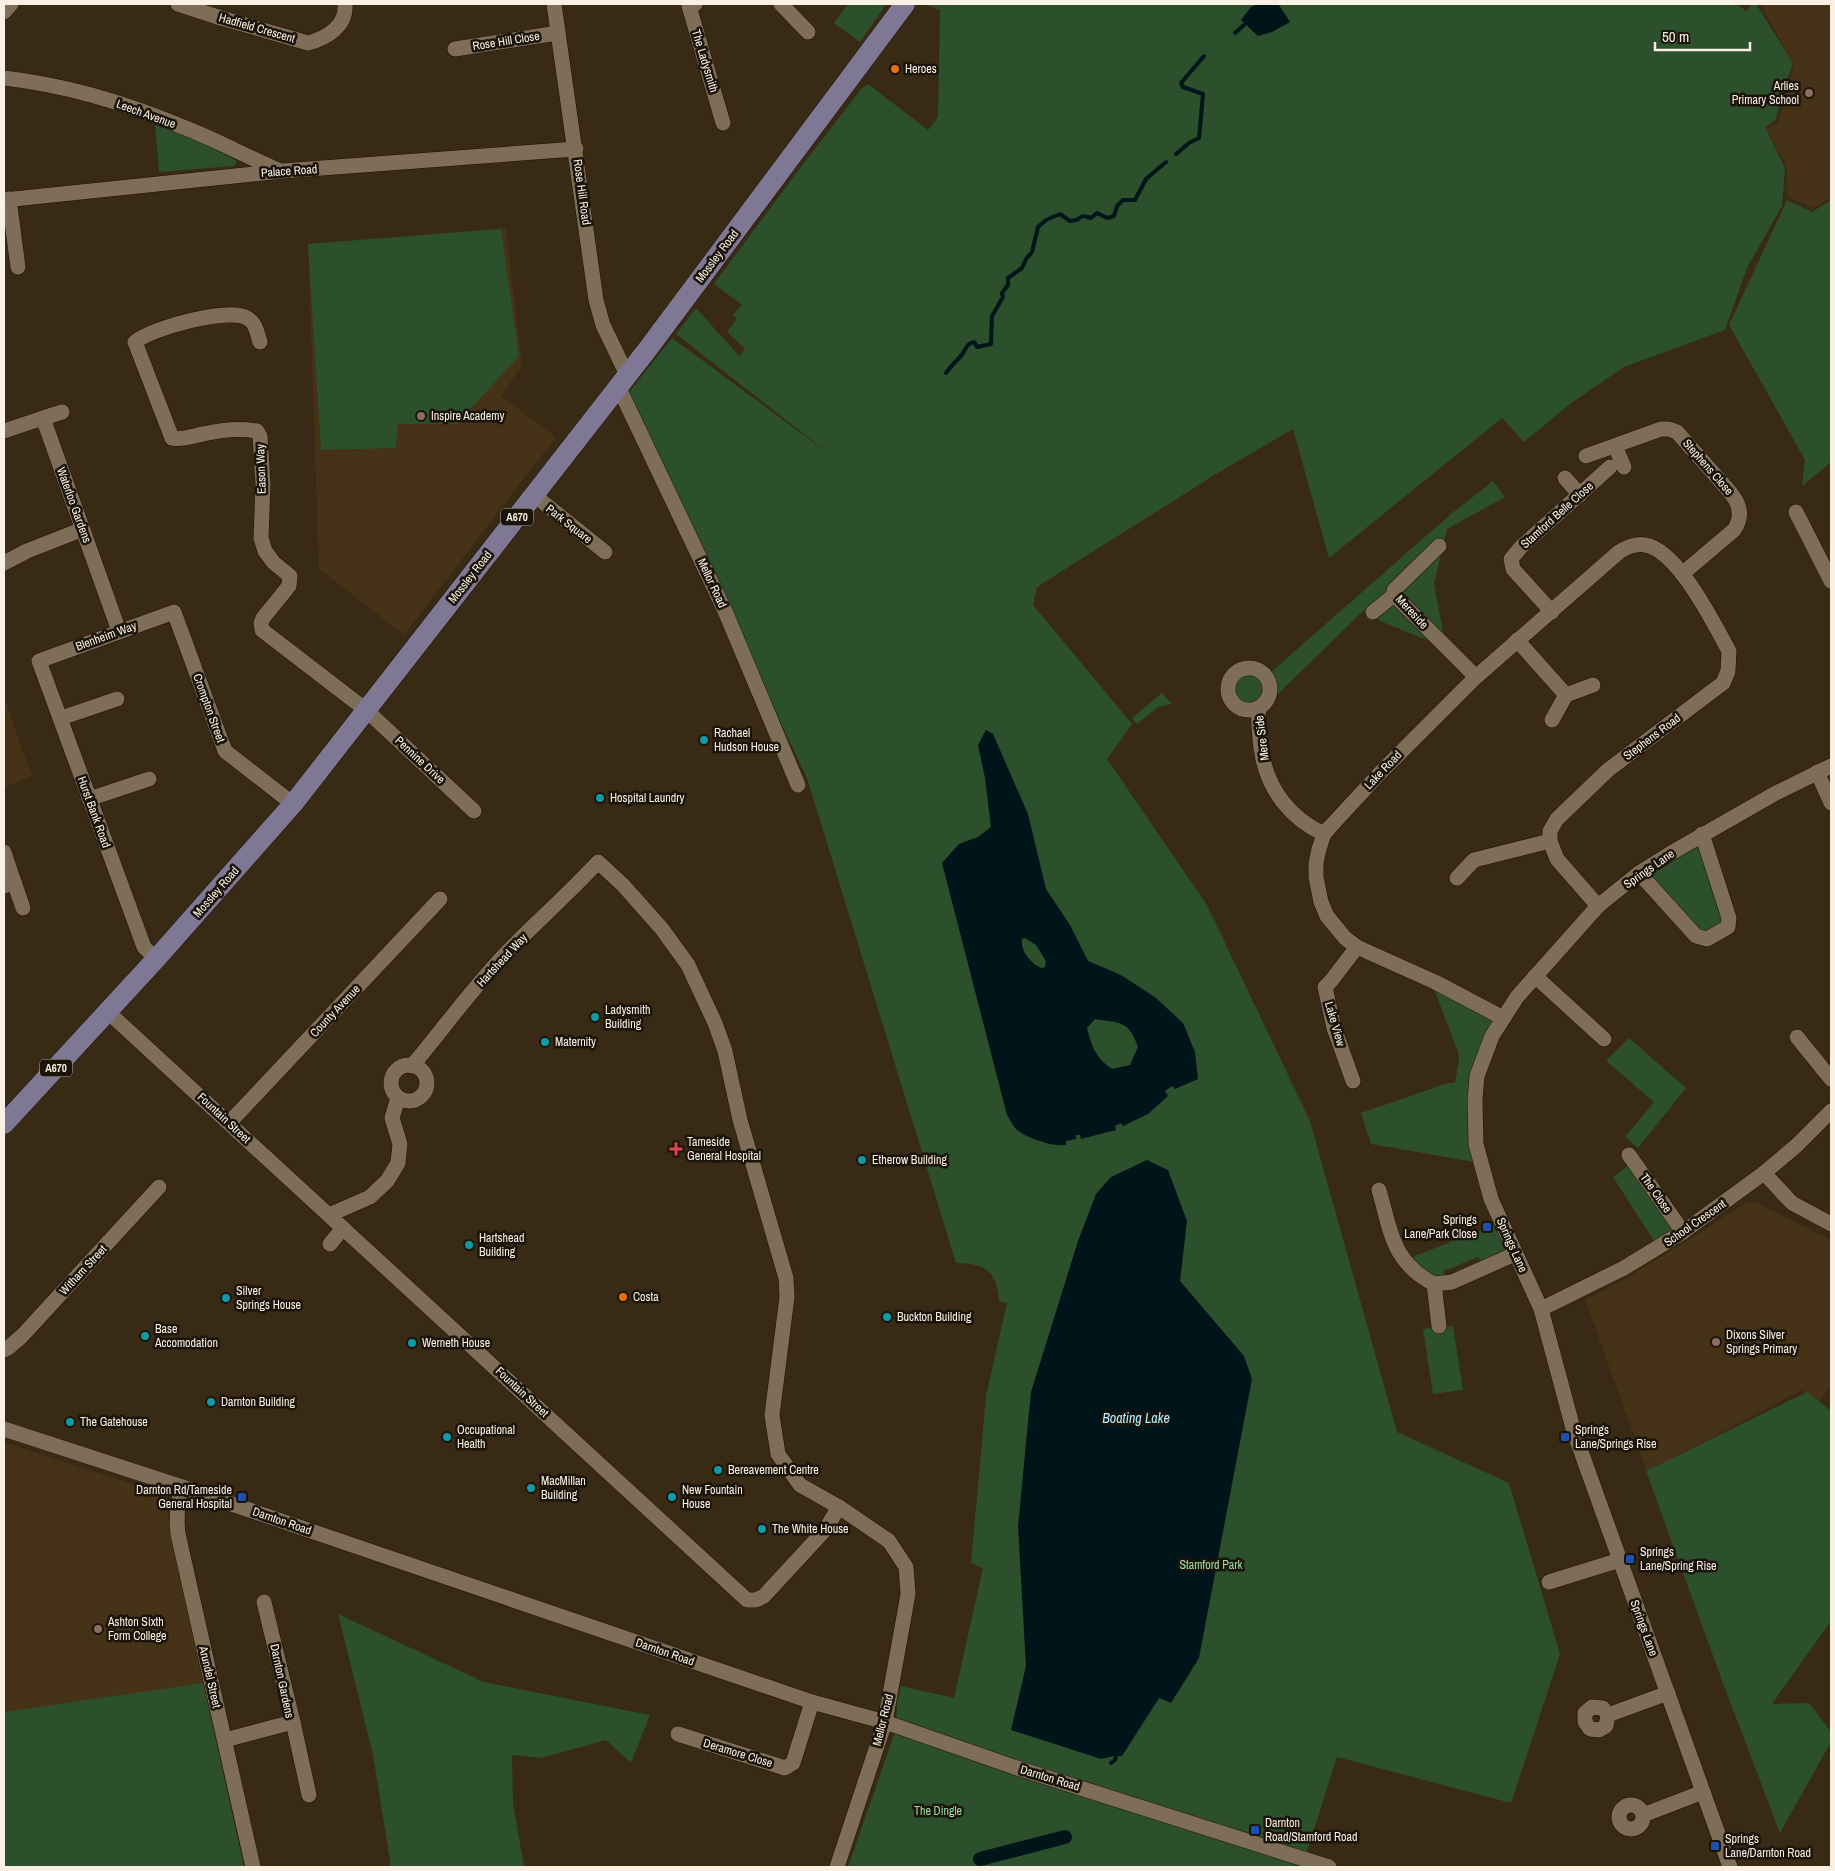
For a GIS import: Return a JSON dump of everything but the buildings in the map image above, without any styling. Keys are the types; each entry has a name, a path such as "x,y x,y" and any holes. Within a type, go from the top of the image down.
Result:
{"main road":[{"name":"Mossley Road","path":"4,1124 156,959 293,804 623,380 905,4"}],"street":[{"path":"4,12 11,4"},
{"name":"Hadfield Crescent","path":"178,4 308,43 321,39 336,29 346,13 345,4"},
{"name":"Rose Hill Road","path":"554,4 596,300 623,380"},
{"name":"The Ladysmith","path":"695,4 689,6 723,123"},
{"path":"781,4 808,32"},
{"name":"Rose Hill Close","path":"455,49 558,33"},
{"name":"Leech Avenue","path":"4,78 40,83 117,102 188,129 282,171"},
{"name":"Palace Road","path":"6,200 282,171 576,150"},
{"path":"6,200 18,267"},
{"name":"Eason Way","path":"260,342 255,326 246,318 217,315 162,328 135,342 172,438 184,439 226,430 257,431 260,436 263,484 261,538 265,551 290,576 289,586 263,618 261,623 262,630 366,710"},
{"name":"Mellor Road","path":"623,380 725,611 798,784"},
{"path":"4,431 62,412"},
{"name":"Waterloo Gardens","path":"43,418 119,631"},
{"name":"Stephens Close","path":"1586,456 1661,429 1672,430 1685,440 1735,498 1740,510 1740,517 1734,530 1682,574"},
{"name":"Stamford Belle Close","path":"1552,612 1513,569 1511,560 1521,547 1580,495 1617,467 1615,446"},
{"path":"1565,478 1580,495"},
{"name":"Park Square","path":"534,495 605,552"},
{"path":"1796,512 1826,554 1831,581"},
{"path":"4,563 27,550 83,529"},
{"name":"Lake Road","path":"1503,1018 1435,982 1357,948 1335,927 1327,916 1321,902 1316,877 1316,863 1324,834 1379,774 1476,677 1620,552 1633,546 1646,545 1670,560"},
{"name":"Mereside","path":"1439,546 1394,590 1394,595 1476,677"},
{"name":"Stephens Road","path":"1550,841 1550,831 1557,819 1608,770 1723,683 1728,671 1729,651 1700,600 1670,560"},
{"path":"1373,612 1394,595"},
{"name":"Blenheim Way","path":"39,661 174,612"},
{"name":"Crompton Street","path":"174,612 225,751 293,804"},
{"path":"1517,640 1566,695"},
{"name":"Hurst Bank Road","path":"39,661 144,947 156,959"},
{"path":"1552,720 1566,695 1593,685"},
{"path":"61,718 117,699"},
{"name":"Mere Side","path":"1258,708 1262,754 1271,784 1277,796 1296,816 1313,829 1324,834"},
{"name":"Pennine Drive","path":"366,710 474,810"},
{"path":"1824,769 1831,803"},
{"name":"Springs Lane","path":"1730,1867 1574,1432 1541,1309 1491,1199 1476,1144 1475,1100 1477,1076 1492,1036 1517,997 1598,906 1639,873 1702,834 1824,769"},
{"path":"89,799 149,779"},
{"path":"1639,873 1696,936 1708,939 1728,927 1729,918 1702,834"},
{"path":"1457,878 1474,860 1550,841 1557,859 1598,906"},
{"path":"4,852 9,884 23,908"},
{"name":"Hartshead Way","path":"412,1066 490,970 598,862 629,891 662,929 688,965 715,1023 733,1084 740,1120 786,1278 787,1297 772,1415 778,1454 800,1485 839,1507"},
{"name":"County Avenue","path":"229,1123 440,899"},
{"name":"Lake View","path":"1353,1081 1334,1028 1325,987 1357,948"},
{"path":"1535,976 1604,1039"},
{"name":"Fountain Street","path":"108,1012 747,1600 756,1600 764,1596 825,1530 839,1507"},
{"path":"1797,1037 1831,1079"},
{"path":"412,1066 417,1067 425,1075 427,1087 424,1093 415,1100 403,1101 398,1098 391,1088 392,1076 400,1067 412,1066"},
{"path":"329,1215 352,1207 370,1197 387,1181 398,1163 400,1144 392,1118 398,1098"},
{"name":"School Crescent","path":"1541,1309 1624,1268 1683,1232 1764,1173 1796,1146 1831,1111"},
{"name":"The Close","path":"1629,1154 1683,1232"},
{"path":"1764,1173 1792,1203 1831,1224"},
{"name":"Witham Street","path":"4,1350 22,1336 159,1187"},
{"path":"1379,1190 1394,1246 1412,1270 1434,1284 1452,1282 1515,1254"},
{"path":"330,1244 343,1228"},
{"path":"1434,1284 1439,1326"},
{"name":"Darnton Road","path":"4,1429 182,1487 812,1702 885,1722 1014,1767 1310,1864 1329,1867"},
{"name":"Arundel Street","path":"182,1487 176,1515 178,1534 253,1867"},
{"name":"Mellor Road","path":"837,1867 885,1722 908,1594 906,1568 889,1541 839,1507"},
{"path":"1549,1582 1620,1560"},
{"name":"Darnton Gardens","path":"225,1740 293,1722 264,1602"},
{"path":"1608,1715 1668,1693"},
{"name":"Deramore Close","path":"678,1734 785,1768 793,1763 812,1702"},
{"path":"293,1722 309,1795"},
{"path":"1643,1815 1703,1792"}],"shaded area":[{"name":"Arlies Primary School","path":"1763,4 1831,4 1831,197 1814,208 1788,197 1786,165 1766,129 1778,123 1794,64 1761,6"},
{"name":"Inspire Academy","path":"506,228 522,366 501,396 556,437 404,635 319,569 308,244"},
{"path":"4,697 32,776 4,787"},
{"name":"Dixons Silver Springs Primary","path":"1750,1202 1757,1203 1831,1240 1831,1385 1819,1402 1802,1390 1647,1471 1585,1300 1621,1281 1742,1205"},
{"name":"Ashton Sixth Form College","path":"4,1442 168,1496 166,1507 244,1867 4,1867"}],"green space":[{"path":"848,4 885,4 860,42 834,23"},
{"path":"925,4 1737,4 1746,11 1752,4 1756,4 1793,63 1775,121 1765,127 1785,168 1782,206 1747,268 1725,330 1624,367 1570,404 1524,442 1502,418 1329,558 1293,429 1216,474 1037,587 1033,605 1132,724 1107,759 1207,905 1310,1121 1397,1432 1509,1483 1560,1654 1511,1803 1337,1757 1302,1867 848,1867 896,1729 897,1701 901,1686 954,1698 983,1568 971,1563 986,1396 1007,1303 999,1301 995,1282 988,1271 975,1265 956,1263 807,778 625,397 672,338 832,456 676,334 696,308 739,356 745,349 727,332 737,318 733,315 742,305 714,284 862,88 868,84 928,130 938,117 940,10"},
{"path":"155,123 188,136 237,161 234,166 159,172"},
{"path":"1787,200 1812,212 1831,200 1831,462 1802,486 1805,460 1729,325"},
{"path":"501,229 519,356 457,424 398,424 396,448 321,450 308,244"},
{"path":"1493,481 1505,497 1447,529 1434,584 1443,632 1434,643 1380,621 1373,612 1364,610 1279,693 1269,696 1260,706 1245,709 1231,699 1228,691 1229,683 1239,671 1247,669 1257,671 1267,678 1271,672 1451,514"},
{"path":"1162,693 1172,704 1158,707 1137,724 1132,718"},
{"path":"1702,834 1729,918 1707,939 1639,873"},
{"path":"1434,989 1503,1018 1477,1076 1480,1163 1371,1144 1361,1113 1448,1083 1455,1083 1459,1060 1458,1052"},
{"path":"1629,1038 1686,1088 1638,1148 1625,1137 1654,1102 1606,1061"},
{"path":"1634,1161 1683,1232 1655,1250 1654,1241 1613,1177"},
{"path":"1501,1222 1515,1254 1487,1268 1478,1257 1444,1271 1446,1283 1405,1260"},
{"path":"1453,1326 1463,1390 1433,1394 1423,1329"},
{"path":"1807,1392 1831,1411 1831,1621 1772,1704 1809,1703 1831,1732 1831,1742 1780,1833 1646,1471"},
{"path":"338,1614 484,1682 650,1715 631,1763 606,1740 541,1758 512,1755 513,1803 524,1867 391,1867 373,1755"},
{"path":"203,1683 244,1867 4,1867 4,1712"}],"water":[{"path":"1257,4 1279,5 1290,22 1272,32 1258,36 1241,20 1251,7"},
{"path":"986,730 993,734 1028,814 1046,889 1070,925 1088,961 1121,975 1156,998 1183,1023 1195,1052 1198,1079 1175,1089 1172,1086 1165,1091 1168,1096 1148,1114 1123,1126 1121,1123 1115,1126 1116,1130 1081,1139 1080,1135 1076,1135 1076,1139 1066,1141 1066,1145 1047,1143 1026,1136 1013,1126 1007,1115 942,863 959,844 978,837 991,827 985,778 978,745","holes":["1025,938 1036,945 1046,961 1045,967 1037,966 1024,952 1022,939","1095,1019 1117,1022 1127,1027 1131,1032 1138,1047 1130,1065 1112,1069 1098,1056 1087,1028"]},
{"name":"Boating Lake","path":"1147,1160 1168,1170 1187,1221 1180,1281 1244,1356 1252,1379 1199,1658 1171,1703 1159,1698 1122,1756 1101,1759 1011,1730 1026,1666 1018,1526 1031,1392 1078,1241 1096,1194 1111,1177"}],"waterway":[{"path":"1235,33 1245,24"},
{"path":"1176,154 1189,143 1199,138 1203,94 1183,87 1181,83 1204,56"},
{"path":"946,373 969,344 974,342 977,347 991,344 992,316 1003,297 1002,293 1008,285 1008,278 1022,268 1032,252 1038,227 1046,220 1060,214 1070,221 1084,216 1091,218 1097,213 1107,218 1114,216 1117,206 1123,200 1135,200 1146,179 1166,162"},
{"path":"1111,1763 1115,1760 1116,1756"},
{"path":"980,1859 1065,1837"}],"place":[{"name":"Heroes","path":"895,69"},
{"name":"Arlies Primary School","path":"1809,93"},
{"name":"Inspire Academy","path":"421,416"},
{"name":"Rachael Hudson House","path":"704,740"},
{"name":"Hospital Laundry","path":"600,798"},
{"name":"Ladysmith Building","path":"595,1017"},
{"name":"Maternity","path":"545,1042"},
{"name":"Tameside General Hospital","path":"676,1149"},
{"name":"Etherow Building","path":"862,1160"},
{"name":"Springs Lane/Park Close","path":"1487,1227"},
{"name":"Hartshead Building","path":"469,1245"},
{"name":"Costa","path":"623,1297"},
{"name":"Silver Springs House","path":"226,1298"},
{"name":"Buckton Building","path":"887,1317"},
{"name":"Base Accomodation","path":"145,1336"},
{"name":"Dixons Silver Springs Primary","path":"1716,1342"},
{"name":"Werneth House","path":"412,1343"},
{"name":"Darnton Building","path":"211,1402"},
{"name":"The Gatehouse","path":"70,1422"},
{"name":"Occupational Health","path":"447,1437"},
{"name":"Springs Lane/Springs Rise","path":"1565,1437"},
{"name":"Bereavement Centre","path":"718,1470"},
{"name":"MacMillan Building","path":"531,1488"},
{"name":"Darnton Rd/Tameside General Hospital","path":"242,1497"},
{"name":"New Fountain House","path":"672,1497"},
{"name":"The White House","path":"762,1529"},
{"name":"Springs Lane/Spring Rise","path":"1630,1559"},
{"name":"Ashton Sixth Form College","path":"98,1629"},
{"name":"Darnton Road/Stamford Road","path":"1255,1830"},
{"name":"Springs Lane/Darnton Road","path":"1715,1846"}],"park label":[{"name":"Stamford Park","path":"1211,1565"},
{"name":"The Dingle","path":"938,1811"}]}
